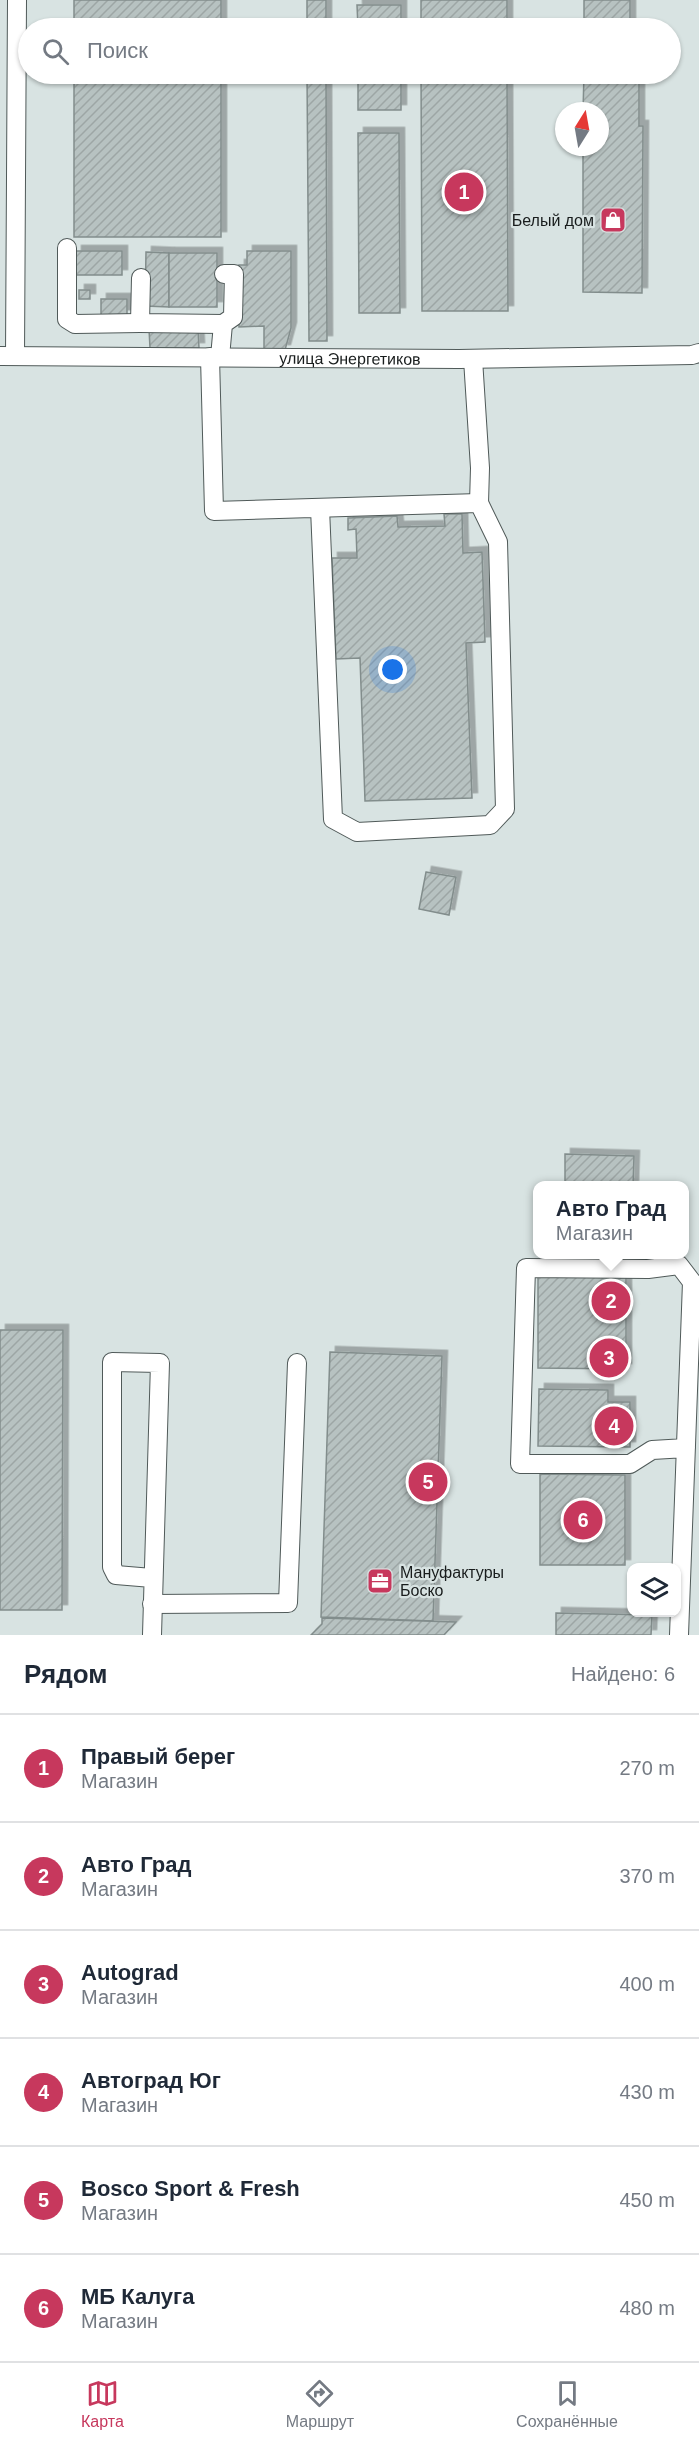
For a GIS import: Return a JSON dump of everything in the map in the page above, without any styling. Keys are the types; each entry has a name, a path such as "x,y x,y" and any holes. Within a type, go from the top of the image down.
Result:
{"street":[{"path":"8,356 17,0"},
{"path":"67,248 67,319 75,324 223,324 233,317 234,306 234,274 224,274"},
{"path":"140,323 141,278"},
{"path":"223,324 215,357 214,511 478,503"},
{"name":"улица Энергетиков","path":"8,356 473,359 692,356 699,353"},
{"path":"320,508 333,819 357,832 490,825 505,809 498,542 478,503 480,468 473,359"},
{"path":"679,1635 686,1448 692,1282 679,1265 648,1269 526,1268 520,1464 630,1464 652,1450 686,1448"},
{"path":"152,1578 116,1575 112,1568 112,1362 160,1363 152,1635"},
{"path":"152,1604 288,1603 297,1363"}],"building":[{"path":"74,0 221,0 221,18 74,18"},
{"path":"307,0 326,0 326,18 307,18"},
{"path":"421,0 507,0 507,18 421,18"},
{"path":"584,0 630,0 630,18 584,18"},
{"path":"357,5 401,5 401,18 358,18"},
{"path":"74,84 221,84 221,237 74,237"},
{"path":"307,84 326,84 327,341 309,341"},
{"path":"358,84 401,84 401,110 358,110"},
{"path":"421,84 507,84 508,311 422,311"},
{"name":"Белый дом","path":"584,84 639,84 639,126 643,126 642,293 583,292 583,156 609,156 609,102 583,102"},
{"path":"358,133 399,133 400,313 359,313"},
{"path":"76,251 122,251 122,275 76,275"},
{"path":"247,251 291,251 291,328 285,350 264,350 264,326 239,327 239,265 247,265"},
{"path":"146,252 169,253 169,307 145,306"},
{"path":"169,253 217,253 217,307 169,307"},
{"path":"79,290 90,290 90,299 79,299"},
{"path":"101,299 127,299 127,315 101,316"},
{"path":"149,329 198,329 199,348 150,348"},
{"path":"444,514 462,514 463,553 482,552 485,642 466,643 472,798 365,801 360,658 336,659 332,558 357,558 356,529 348,530 348,518 397,516 398,527 445,526"},
{"path":"426,872 456,877 449,915 419,909"},
{"path":"565,1154 634,1156 633,1181 565,1181"},
{"path":"538,1276 626,1276 626,1369 538,1368"},
{"path":"0,1330 63,1330 62,1610 0,1610"},
{"path":"330,1352 442,1356 433,1621 321,1617"},
{"path":"539,1389 608,1390 608,1402 630,1402 630,1447 538,1446"},
{"path":"540,1474 625,1475 625,1565 540,1565"},
{"path":"556,1613 652,1617 651,1635 556,1635"},
{"path":"322,1618 456,1622 444,1635 311,1635 322,1624"}],"place":[{"name":"Правый берег","path":"464,192"},
{"name":"Белый дом","path":"613,220"},
{"name":"Авто Град","path":"611,1301"},
{"name":"Autograd","path":"609,1358"},
{"name":"Автоград Юг","path":"614,1426"},
{"name":"Bosco Sport & Fresh","path":"428,1482"},
{"name":"МБ Калуга","path":"583,1520"},
{"name":"Мануфактуры Боско","path":"380,1581"}]}
